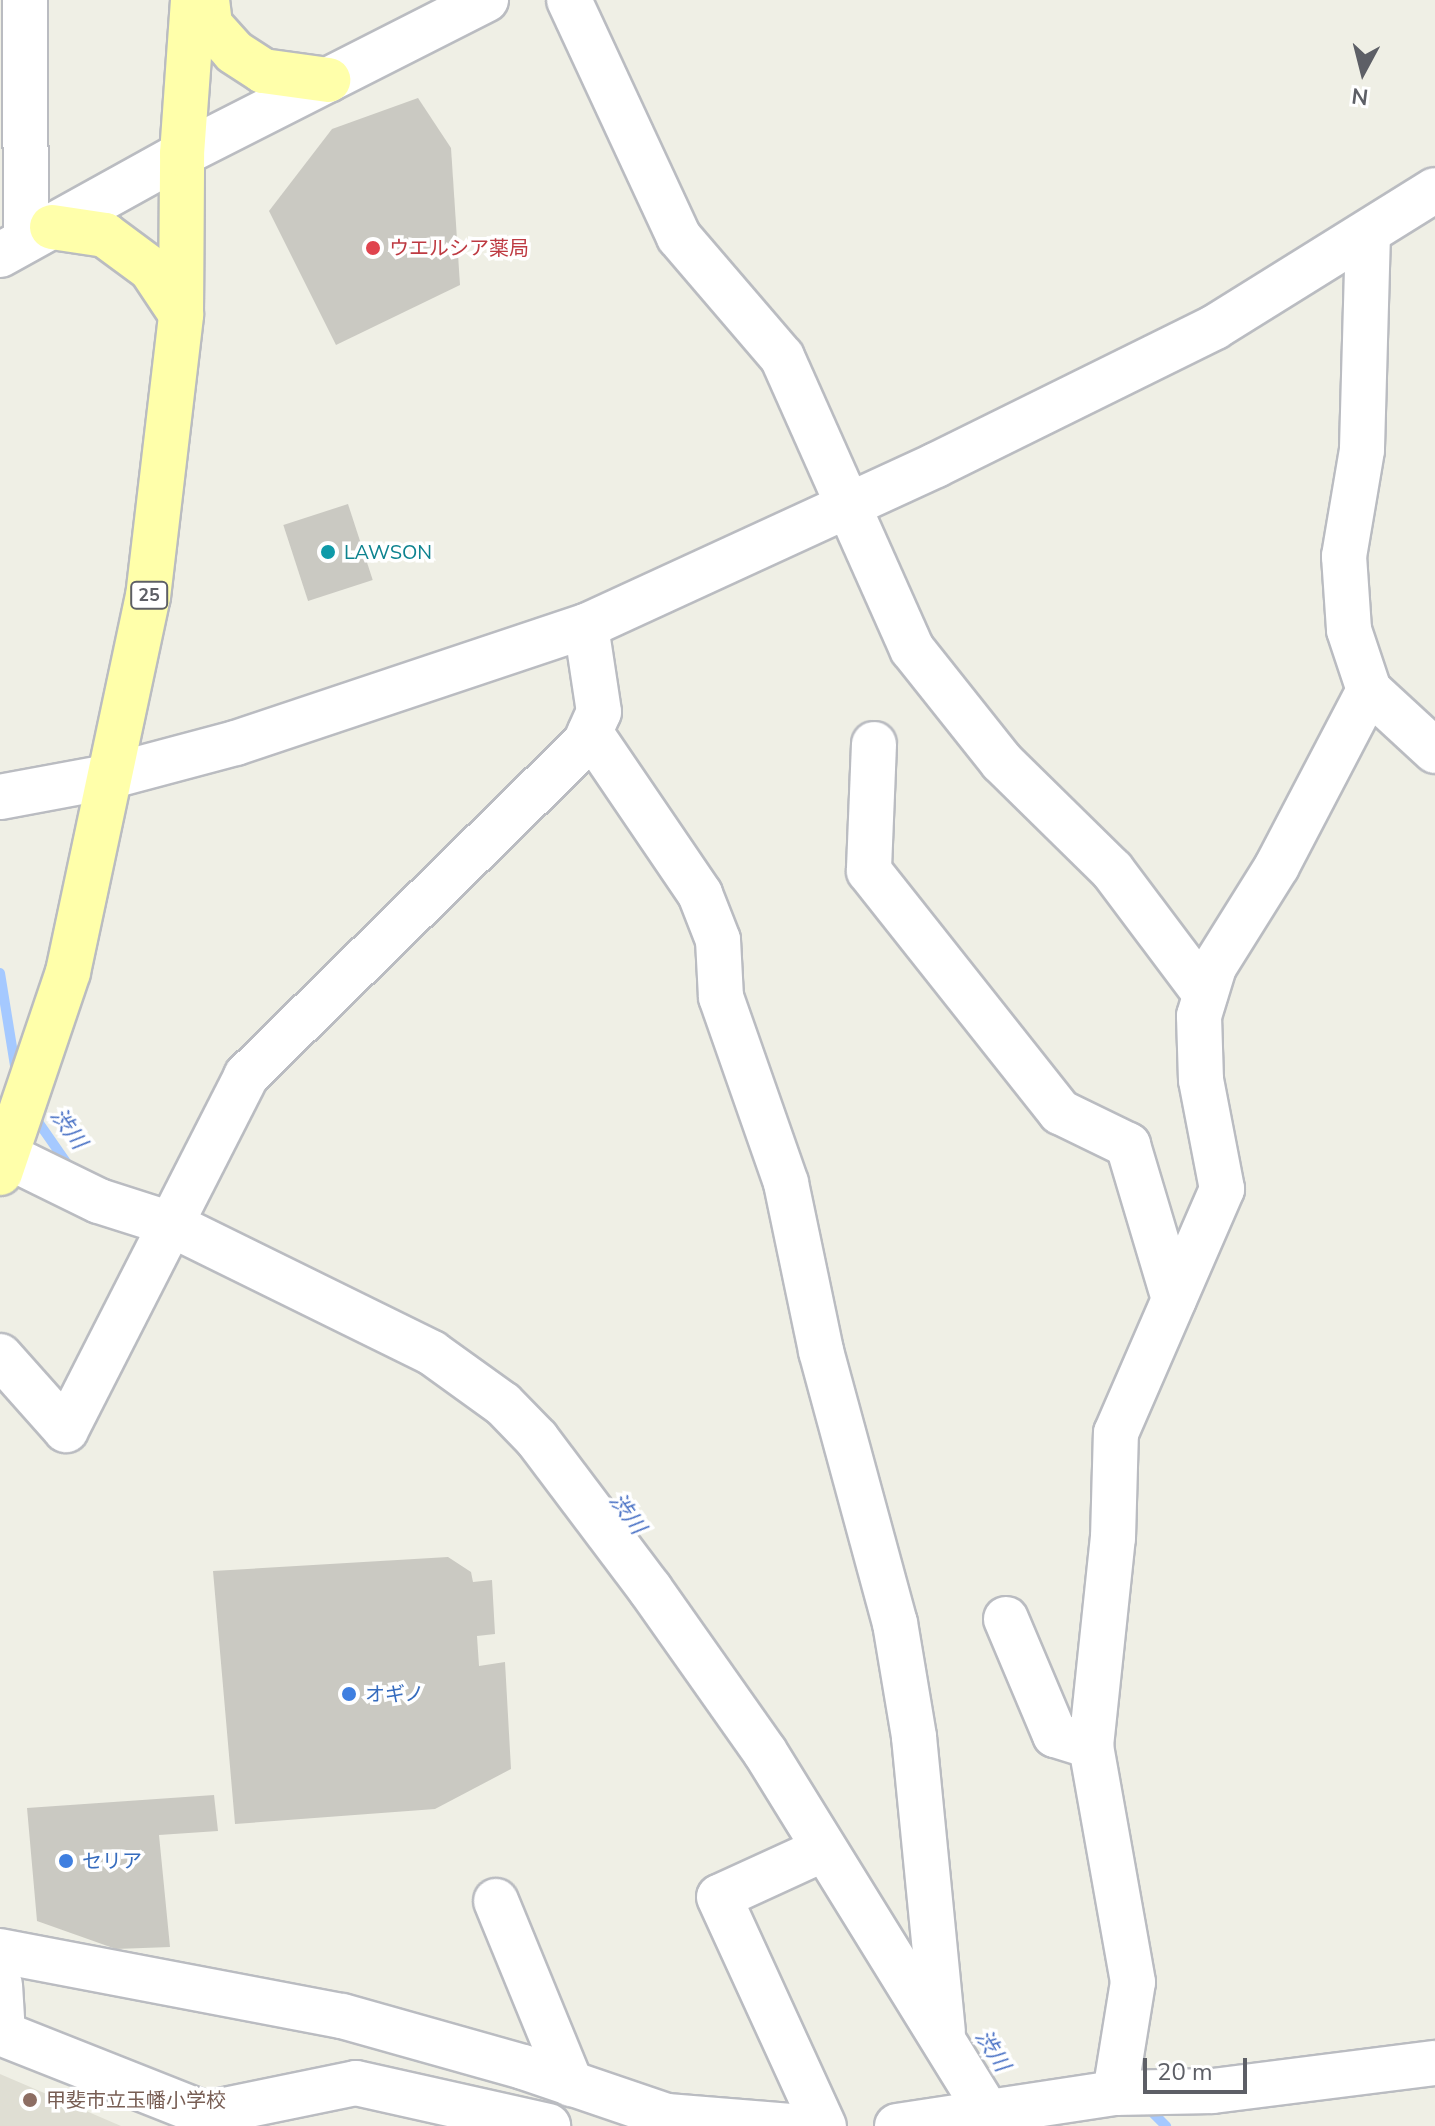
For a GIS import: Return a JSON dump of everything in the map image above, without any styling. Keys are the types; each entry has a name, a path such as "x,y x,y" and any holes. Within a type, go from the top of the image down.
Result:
{"main road":[{"name":"25","path":"4,1164 68,972 148,597 181,314 182,154 193,0"},
{"path":"207,0 210,25 234,52 263,71 328,80"},
{"path":"26,241 105,235 151,269 181,314"}],"street":[{"path":"25,0 26,241 182,154 328,80 422,13 486,0"},
{"path":"569,0 679,237 782,357 846,507 912,649 1002,762 1112,870 1205,994"},
{"path":"0,797 108,777 236,743 586,626 846,507 1215,327 1435,190"},
{"path":"1368,233 1362,450 1344,556 1349,630 1369,690 1435,751"},
{"path":"0,1356 66,1430 168,1223 246,1076 585,743 599,712 586,626"},
{"path":"1143,2126 1115,2093 1133,1982 1091,1746 1113,1538 1116,1433 1222,1189 1201,1080 1199,1016 1214,967 1277,866 1369,690"},
{"path":"590,732 700,894 718,940 721,997 786,1183 821,1351 895,1623 914,1737 944,2043"},
{"path":"874,744 869,871 1060,1112 1128,1145 1174,1299"},
{"path":"4,1164 99,1201 168,1223 432,1353 503,1404 537,1439 650,1589 765,1752 988,2113"},
{"path":"1006,1619 1055,1735 1091,1746"},
{"path":"824,1849 719,1897 824,2126"},
{"path":"496,1901 571,2084"},
{"path":"0,1951 342,2016 667,2116 791,2126"},
{"path":"0,1985 3,2034 205,2114 356,2083 548,2126"},
{"path":"897,2126 1115,2093 1213,2091 1435,2063"}],"shaded area":[{"name":"甲斐市立玉幡小学校","path":"0,2074 121,2126 0,2126"}],"building":[{"name":"ウエルシア薬局","path":"418,98 451,148 460,285 336,345 269,211 332,129"},
{"name":"LAWSON","path":"348,504 373,580 308,601 283,525"},
{"path":"448,1557 471,1572 473,1582 492,1580 495,1634 477,1636 479,1666 505,1662 511,1769 435,1809 235,1824 213,1571"},
{"path":"214,1795 218,1831 159,1835 170,1947 116,1949 37,1921 27,1808"}],"waterway":[{"name":"渋川","path":"0,973 16,1072"},
{"name":"渋川","path":"34,1116 68,1165"},
{"name":"渋川","path":"1145,2105 1166,2126"}],"place":[{"name":"ウエルシア薬局","path":"373,248"},
{"name":"LAWSON","path":"328,552"},
{"name":"オギノ","path":"349,1694"},
{"name":"セリア","path":"66,1861"},
{"name":"甲斐市立玉幡小学校","path":"30,2100"}]}
